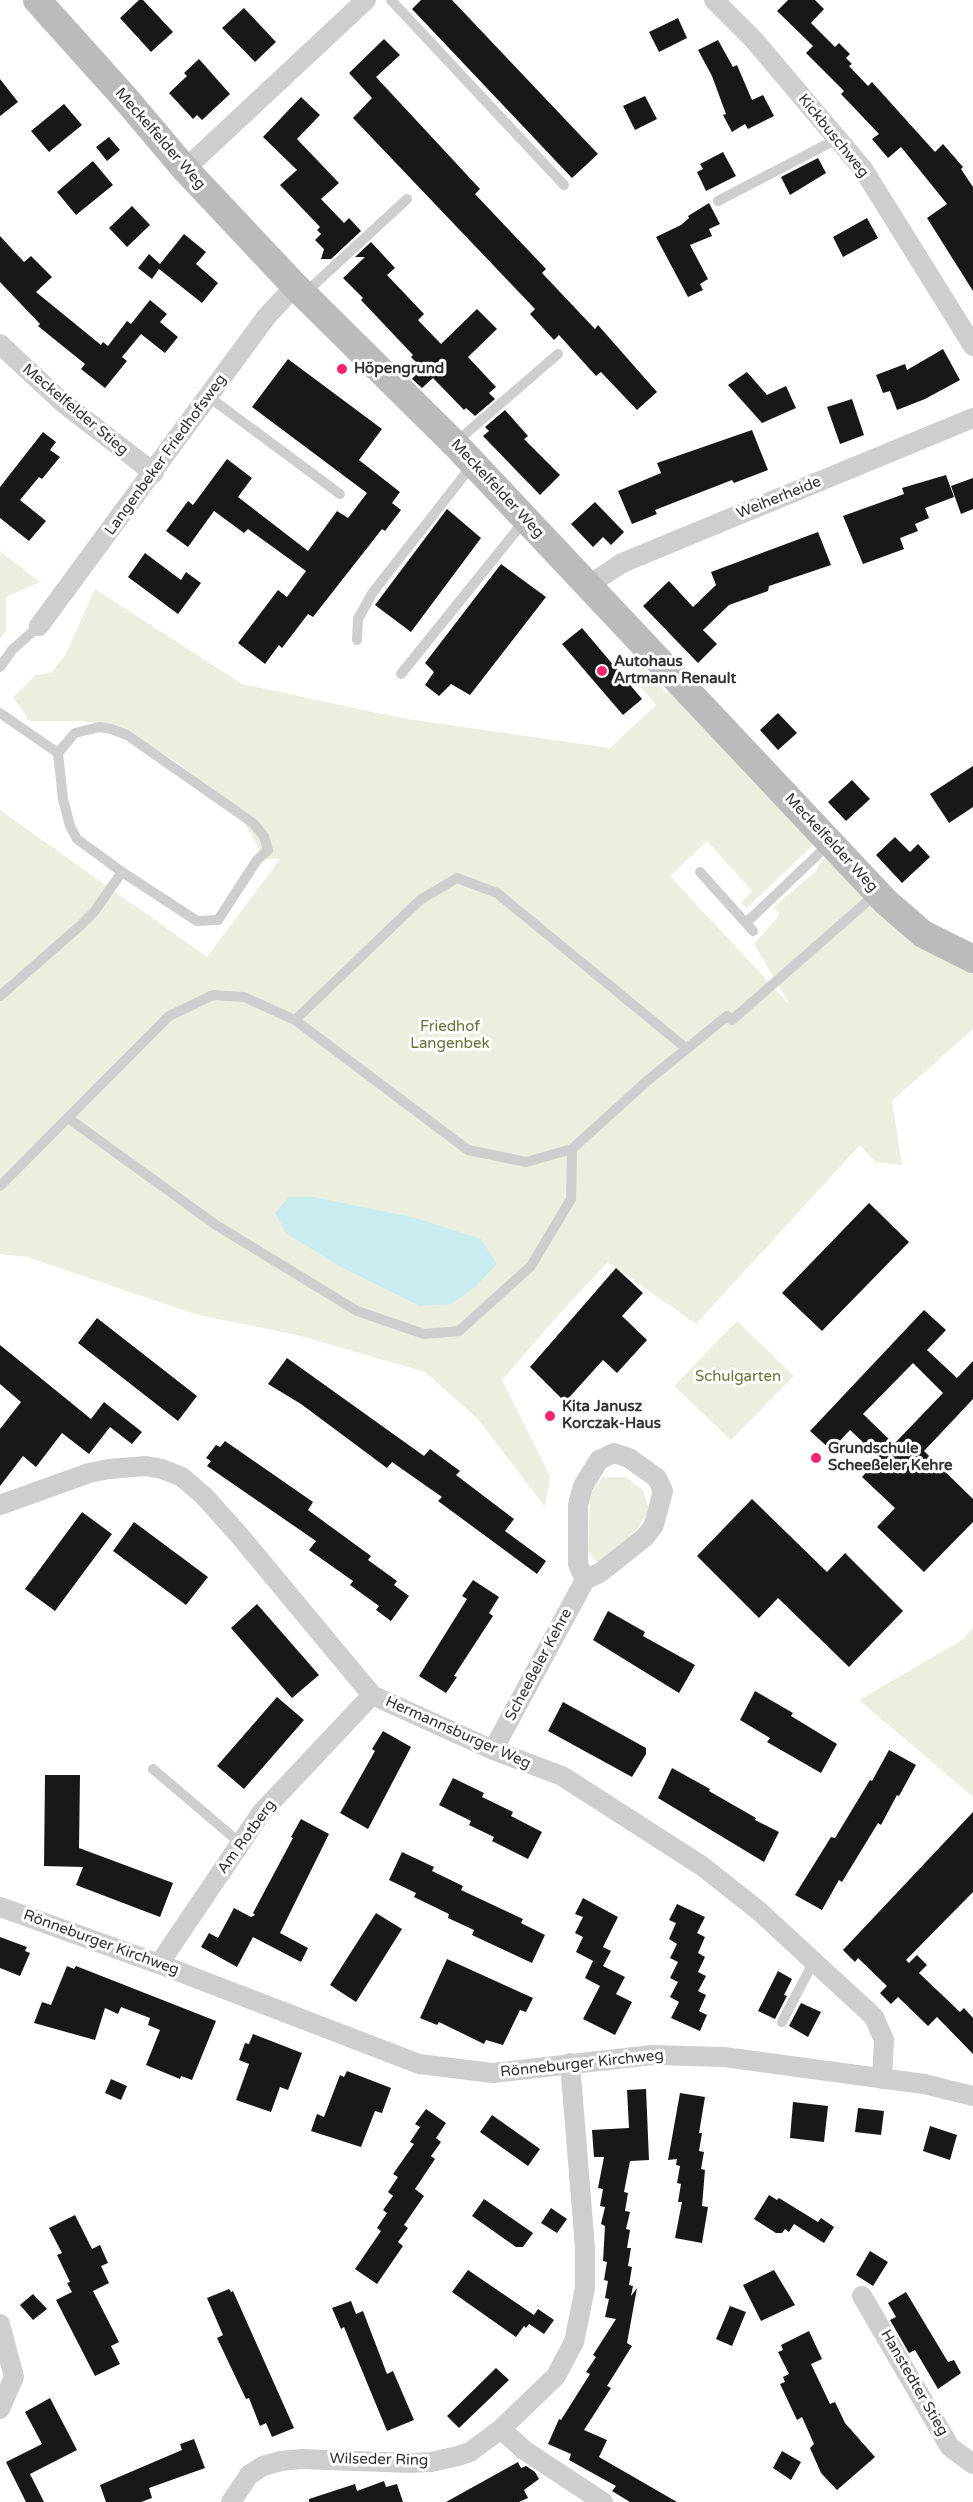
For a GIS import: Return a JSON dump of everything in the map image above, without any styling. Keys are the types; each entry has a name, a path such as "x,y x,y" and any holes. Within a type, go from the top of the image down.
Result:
{"main road":[{"name":"Meckelfelder Weg","path":"37,0 185,169 299,290 464,453 878,893 923,934 973,959"}],"street":[{"path":"185,169 366,0"},
{"name":"Kickbuschweg","path":"714,0 754,40 863,169 973,346"},
{"name":"Langenbeker Friedhofsweg","path":"39,626 267,316 299,290"},
{"name":"Meckelfelder Stieg","path":"0,344 62,402 154,472"},
{"name":"Weiherheide","path":"588,585 622,563 973,418"},
{"path":"614,1453 629,1458 657,1478 663,1491 660,1509 645,1537 602,1572 585,1580 578,1564 578,1506 583,1486 599,1461 614,1453"},
{"name":"Hermannsburger Weg","path":"0,1505 89,1473 109,1469 146,1466 162,1469 182,1477 204,1496 239,1535 372,1695 493,1750 562,1776 667,1842 730,1887 814,1961 879,2024 884,2040 882,2079"},
{"name":"Scheeßeler Kehre","path":"493,1750 585,1580"},
{"name":"Am Rotberg","path":"159,1964 261,1813 372,1695"},
{"name":"Rönneburger Kirchweg","path":"0,1907 159,1964 420,2064 492,2073 652,2055 724,2057 924,2084 973,2096"},
{"name":"Wilseder Ring","path":"231,2502 249,2475 272,2463 301,2458 431,2462 470,2451 501,2429 556,2376 574,2342 581,2319 585,2288 585,2248 570,2063"},
{"name":"Hanstedter Stieg","path":"862,2296 950,2447 973,2464"},
{"path":"0,2324 14,2378 0,2409"},
{"path":"501,2429 525,2450 603,2502"}],"lane":[{"path":"391,0 564,185"},
{"path":"718,201 837,139"},
{"path":"299,290 407,199"},
{"path":"357,640 358,619 373,592 464,453 558,354"},
{"path":"209,397 340,494"},
{"path":"401,674 525,519"},
{"path":"0,666 12,650 39,626"},
{"path":"2,718 58,753"},
{"path":"105,728 127,735 245,815 264,836 268,850 257,860 218,920 197,921 122,872 77,839 70,826 63,799 58,753 67,740 86,729 105,728"},
{"path":"700,872 751,926 831,843"},
{"path":"0,996 81,925 122,872"},
{"path":"295,1020 420,900 457,878 497,893 687,1049"},
{"path":"0,1186 169,1016 213,995 244,997 295,1020 468,1150 526,1162 572,1149 727,1016 732,1020 878,893"},
{"path":"68,1118 216,1225 347,1305 357,1311 424,1334 459,1331 531,1266 571,1199 572,1149"},
{"path":"153,1769 240,1843"},
{"path":"782,2022 814,1961"}],"green space":[{"path":"0,551 40,582 6,597 6,631 0,638"},
{"name":"Friedhof Langenbek","path":"95,589 242,684 401,718 610,748 656,705 639,685 635,660 667,694 672,689 817,841 747,908 741,903 752,891 707,841 670,876 790,1005 754,944 780,914 774,907 815,872 828,851 973,968 973,1029 892,1101 902,1165 875,1162 860,1145 696,1324 608,1262 502,1380 550,1476 545,1507 478,1419 425,1372 297,1335 198,1315 27,1257 0,1254 0,810 207,957 280,859 265,859 241,817 180,764 119,727 82,721 29,721 13,697 36,675 51,673 66,654"},
{"name":"Schulgarten","path":"737,1321 794,1376 731,1440 674,1386"},
{"path":"603,1477 626,1477 643,1490 649,1510 637,1529 599,1564 588,1552 590,1494"},
{"path":"973,1627 973,1797 859,1700 964,1639"}],"water":[{"path":"289,1197 313,1197 412,1217 481,1239 497,1264 475,1287 451,1304 420,1306 343,1268 287,1234 275,1213"}],"building":[{"path":"139,0 143,0 173,32 151,52 120,18"},
{"path":"421,0 452,0 598,154 572,178 412,9"},
{"path":"788,0 815,0 824,9 811,23 835,47 839,43 850,54 846,58 852,64 849,66 868,86 872,82 935,152 943,144 963,167 961,169 973,187 973,291 927,218 947,204 901,147 888,158 872,139 879,134 841,94 844,91 806,53 813,46 777,11"},
{"path":"244,8 276,42 255,62 222,28"},
{"path":"678,18 687,38 659,52 649,32"},
{"path":"384,39 400,55 376,77 480,189 475,194 546,269 542,273 595,329 598,325 657,392 637,410 601,372 596,376 559,335 554,340 530,314 535,309 353,118 372,98 349,73"},
{"path":"718,40 733,67 737,65 752,100 763,95 774,116 748,129 745,124 732,132 723,115 726,114 712,76 698,50"},
{"path":"199,59 230,94 202,120 197,115 193,119 169,93 187,76 184,73"},
{"path":"0,79 18,102 0,116"},
{"path":"645,96 657,119 635,130 623,106"},
{"path":"301,97 320,115 297,139 339,183 321,199 344,223 349,218 361,231 331,259 321,259 324,249 315,240 321,234 317,230 320,227 280,185 297,170 263,137"},
{"path":"64,104 82,125 49,152 31,131"},
{"path":"109,137 120,150 107,161 96,147"},
{"path":"723,152 736,176 706,191 697,172 703,169 700,164"},
{"path":"818,158 826,173 790,195 781,177"},
{"path":"93,161 113,185 76,215 57,192"},
{"path":"709,203 720,224 709,229 712,236 690,245 708,279 700,284 703,290 688,297 656,237 681,225 689,218 688,216"},
{"path":"132,206 150,225 127,247 109,228"},
{"path":"867,218 878,238 843,257 833,237"},
{"path":"184,234 206,252 196,264 218,283 202,303 159,269 152,279 138,268 149,254 160,264"},
{"path":"0,236 24,262 31,256 52,277 36,292 101,345 103,342 108,346 127,321 131,324 150,300 167,314 160,322 178,337 165,353 141,334 122,357 127,361 105,388 81,369 85,364 38,326 40,324 0,282"},
{"path":"371,242 395,268 387,275 424,314 418,320 441,344 477,309 497,329 468,357 496,387 489,393 495,399 475,416 466,408 464,410 433,378 422,388 412,379 422,368 411,357 413,355 361,300 363,298 343,278 365,257 355,257"},
{"path":"943,349 960,380 925,399 897,410 890,391 883,393 876,375 905,364 907,370"},
{"path":"288,359 382,429 359,460 400,492 392,503 401,510 385,531 382,529 313,617 308,614 282,648 279,645 265,664 238,643 278,590 287,597 306,571 248,529 244,533 214,511 188,547 166,531 188,501 193,505 227,459 252,478 238,497 308,551 337,511 348,518 367,493 252,407"},
{"path":"747,372 767,395 786,386 796,408 762,423 728,385"},
{"path":"852,399 864,435 840,444 827,407"},
{"path":"505,410 528,436 524,439 560,475 540,495 483,436 489,431 485,427"},
{"path":"752,430 768,470 734,483 732,480 655,510 657,514 632,524 618,491 661,473 657,463"},
{"path":"43,432 56,442 50,450 60,457 42,479 39,477 20,500 46,521 29,541 0,518 0,487"},
{"path":"946,475 954,497 925,508 929,518 915,524 918,531 900,538 904,549 863,564 843,516 904,494 902,488"},
{"path":"973,478 973,509 961,514 951,486"},
{"path":"595,502 624,532 611,545 603,537 593,547 571,524"},
{"path":"447,509 481,538 411,632 375,605"},
{"path":"818,532 831,565 769,586 768,591 729,605 703,630 717,644 698,663 643,606 669,581 693,607 716,585 711,572"},
{"path":"145,553 181,580 186,572 201,583 178,614 128,577"},
{"path":"501,564 546,597 470,695 451,684 439,696 425,685 434,672 425,663"},
{"name":"Autohaus Artmann Renault","path":"582,628 642,699 623,715 562,644"},
{"path":"778,713 797,733 778,750 760,730"},
{"path":"973,766 973,807 949,823 930,794"},
{"path":"852,780 870,799 846,821 828,802"},
{"path":"895,837 910,852 918,844 930,857 902,883 876,855"},
{"path":"869,1203 909,1242 822,1331 782,1293"},
{"path":"616,1268 643,1293 622,1316 647,1340 617,1373 603,1360 565,1402 530,1367"},
{"path":"924,1310 946,1330 927,1350 957,1378 973,1361 973,1399 924,1451 973,1499 973,1522 924,1572 877,1527 895,1508 862,1477 880,1458 850,1430 831,1450 810,1431","holes":["913,1363 943,1393 894,1444 863,1414"]},
{"path":"97,1318 197,1396 178,1421 78,1343"},
{"path":"0,1345 91,1419 104,1402 142,1432 132,1444 110,1427 89,1454 62,1433 36,1467 23,1456 0,1486 0,1429 21,1402 0,1384"},
{"path":"287,1358 424,1456 430,1449 460,1471 456,1475 514,1519 505,1531 546,1561 537,1574 438,1501 442,1497 392,1462 387,1468 301,1404 268,1384"},
{"path":"225,1441 313,1502 308,1510 371,1556 368,1560 397,1581 394,1585 409,1596 391,1621 376,1610 379,1606 350,1585 353,1581 309,1550 316,1541 207,1466 211,1461 206,1458 216,1445 220,1447"},
{"path":"752,1499 827,1572 845,1553 903,1611 849,1667 778,1598 759,1618 697,1556"},
{"path":"82,1512 112,1534 55,1611 25,1589"},
{"path":"134,1522 208,1577 186,1605 113,1551"},
{"path":"473,1580 499,1597 489,1613 493,1616 454,1676 457,1677 446,1693 419,1676 467,1599 462,1596"},
{"path":"257,1604 319,1675 292,1698 231,1628"},
{"path":"608,1611 645,1632 643,1636 695,1665 679,1693 593,1640"},
{"path":"755,1691 793,1713 791,1716 837,1744 821,1773 767,1742 770,1738 740,1720"},
{"path":"277,1697 304,1720 244,1789 217,1766"},
{"path":"563,1702 646,1748 646,1754 632,1777 548,1731"},
{"path":"383,1731 411,1747 368,1829 340,1813 375,1751 372,1749"},
{"path":"889,1750 916,1765 881,1825 878,1823 842,1882 839,1880 822,1910 795,1895 831,1837 835,1838 870,1780 872,1781"},
{"path":"672,1768 710,1789 709,1791 756,1818 755,1820 779,1832 764,1862 658,1798"},
{"path":"45,1775 80,1775 79,1848 173,1883 160,1917 76,1885 83,1867 44,1866"},
{"path":"453,1778 484,1793 482,1797 513,1812 511,1816 542,1832 528,1859 492,1841 494,1837 469,1825 471,1821 439,1805"},
{"path":"973,1812 973,1892 906,1960 909,1963 917,1955 927,1965 919,1973 960,2012 964,2008 973,2018 973,2054 937,2017 928,2026 898,1997 891,2004 880,1993 887,1986 858,1958 855,1962 843,1950"},
{"path":"301,1819 329,1834 280,1933 308,1948 301,1962 253,1937 237,1967 201,1947 209,1933 218,1938 234,1908 251,1917 255,1915 253,1913"},
{"path":"402,1852 434,1867 432,1871 463,1886 461,1890 523,1919 521,1923 545,1935 532,1963 472,1935 474,1930 448,1918 449,1914 414,1897 416,1893 389,1880"},
{"path":"583,1898 618,1917 603,1947 611,1951 603,1966 625,1977 616,1994 632,2002 615,2035 583,2019 600,1986 585,1978 593,1961 599,1964 576,1952 583,1937 575,1933 583,1917 575,1914"},
{"path":"677,1904 705,1917 697,1933 705,1937 698,1953 705,1957 698,1972 706,1976 698,1991 706,1995 699,2011 707,2015 700,2031 671,2018 679,2002 670,1997 678,1982 670,1978 678,1962 670,1958 677,1944 669,1939 676,1923 669,1920"},
{"path":"376,1913 402,1929 356,2002 330,1985"},
{"path":"0,1937 27,1947 25,1951 30,1953 20,1976 0,1968"},
{"path":"447,1959 533,1998 526,2012 520,2010 503,2045 486,2040 484,2044 439,2022 437,2025 420,2018"},
{"path":"67,1966 74,1969 76,1966 216,2021 192,2080 181,2076 180,2079 146,2065 160,2030 148,2025 150,2018 121,2007 118,2014 105,2008 95,2040 34,2023 42,2002 51,2005"},
{"path":"778,1971 792,1979 784,1995 787,1996 775,2019 758,2011"},
{"path":"801,2003 821,2012 808,2037 789,2026"},
{"path":"253,2034 302,2053 288,2090 280,2087 271,2112 236,2100 249,2064 239,2060 245,2043 249,2044"},
{"path":"347,2071 391,2088 382,2113 375,2111 361,2147 311,2131 317,2114 324,2117 340,2075 344,2077"},
{"path":"111,2079 127,2086 121,2100 105,2093"},
{"path":"646,2089 649,2160 630,2161 624,2192 628,2193 625,2211 630,2212 626,2229 630,2230 627,2248 631,2248 628,2266 632,2267 629,2285 633,2286 631,2296 637,2288 627,2343 632,2346 607,2386 611,2388 584,2430 607,2440 599,2457 677,2502 630,2502 612,2491 616,2486 569,2460 571,2454 548,2444 559,2419 561,2420 590,2374 586,2372 596,2357 593,2355 616,2319 605,2317 609,2299 605,2298 608,2281 604,2280 607,2262 603,2261 605,2226 601,2224 605,2207 600,2206 603,2189 598,2188 604,2157 594,2157 592,2130 629,2128 627,2090"},
{"path":"680,2093 705,2097 699,2133 702,2133 699,2151 704,2152 701,2169 705,2170 702,2206 708,2207 702,2243 675,2238 682,2202 678,2202 681,2184 677,2183 680,2166 676,2165 677,2159 668,2160"},
{"path":"793,2102 828,2106 824,2142 790,2138"},
{"path":"858,2108 884,2111 881,2135 855,2132"},
{"path":"426,2109 446,2123 436,2138 441,2142 431,2156 435,2159 415,2189 424,2196 404,2225 408,2228 398,2242 403,2246 377,2284 355,2269 381,2231 377,2228 387,2213 383,2210 393,2196 388,2192 398,2177 393,2174 414,2144 410,2142 420,2127 415,2124"},
{"path":"492,2115 540,2149 528,2166 480,2132"},
{"path":"930,2126 957,2135 950,2160 923,2151"},
{"path":"769,2195 777,2200 779,2198 818,2222 821,2218 834,2227 824,2243 794,2224 789,2232 785,2229 782,2233 776,2233 754,2219"},
{"path":"484,2199 533,2233 523,2247 516,2247 472,2216"},
{"path":"551,2208 567,2219 557,2233 541,2223"},
{"path":"75,2215 92,2249 100,2245 108,2263 101,2266 109,2283 93,2291 119,2342 111,2346 120,2364 95,2376 56,2300 72,2292 67,2283 70,2282 57,2255 62,2253 49,2228"},
{"path":"870,2251 888,2262 873,2286 856,2275"},
{"path":"468,2270 534,2315 538,2309 554,2320 544,2334 529,2324 526,2328 524,2326 516,2337 452,2292"},
{"path":"774,2270 795,2305 761,2321 743,2285"},
{"path":"229,2289 233,2291 294,2428 272,2437 266,2423 260,2426 249,2398 246,2399 217,2338 223,2335 207,2298"},
{"path":"906,2292 948,2362 954,2360 961,2373 938,2389 915,2350 909,2353 890,2320 896,2317 888,2303"},
{"path":"33,2294 47,2309 33,2320 20,2305"},
{"path":"351,2301 356,2314 363,2311 387,2374 393,2371 414,2420 387,2431 344,2327 341,2329 332,2308"},
{"path":"730,2306 746,2312 732,2346 716,2339"},
{"path":"809,2331 822,2359 811,2364 830,2404 835,2402 845,2423 875,2457 837,2490 821,2473 810,2448 814,2444 802,2417 797,2420 780,2384 785,2382 783,2377 789,2374 778,2352 783,2350 781,2345"},
{"path":"496,2368 509,2380 459,2428 447,2416"},
{"path":"50,2398 77,2450 30,2474 44,2502 26,2502 6,2462 42,2444 25,2412"},
{"path":"194,2439 205,2468 149,2488 152,2498 141,2502 106,2502 100,2485 182,2450 180,2444"},
{"path":"782,2451 801,2462 791,2480 773,2468"},
{"path":"518,2462 521,2468 526,2466 535,2472 539,2479 524,2490 528,2498 519,2502 446,2502"},
{"path":"384,2481 386,2487 397,2484 403,2502 309,2502 309,2499 355,2484 357,2491"}],"place":[{"name":"Höpengrund","path":"342,369"},
{"name":"Autohaus Artmann Renault","path":"602,671"},
{"name":"Kita Janusz Korczak-Haus","path":"550,1416"},
{"name":"Grundschule Scheeßeler Kehre","path":"816,1458"}]}
